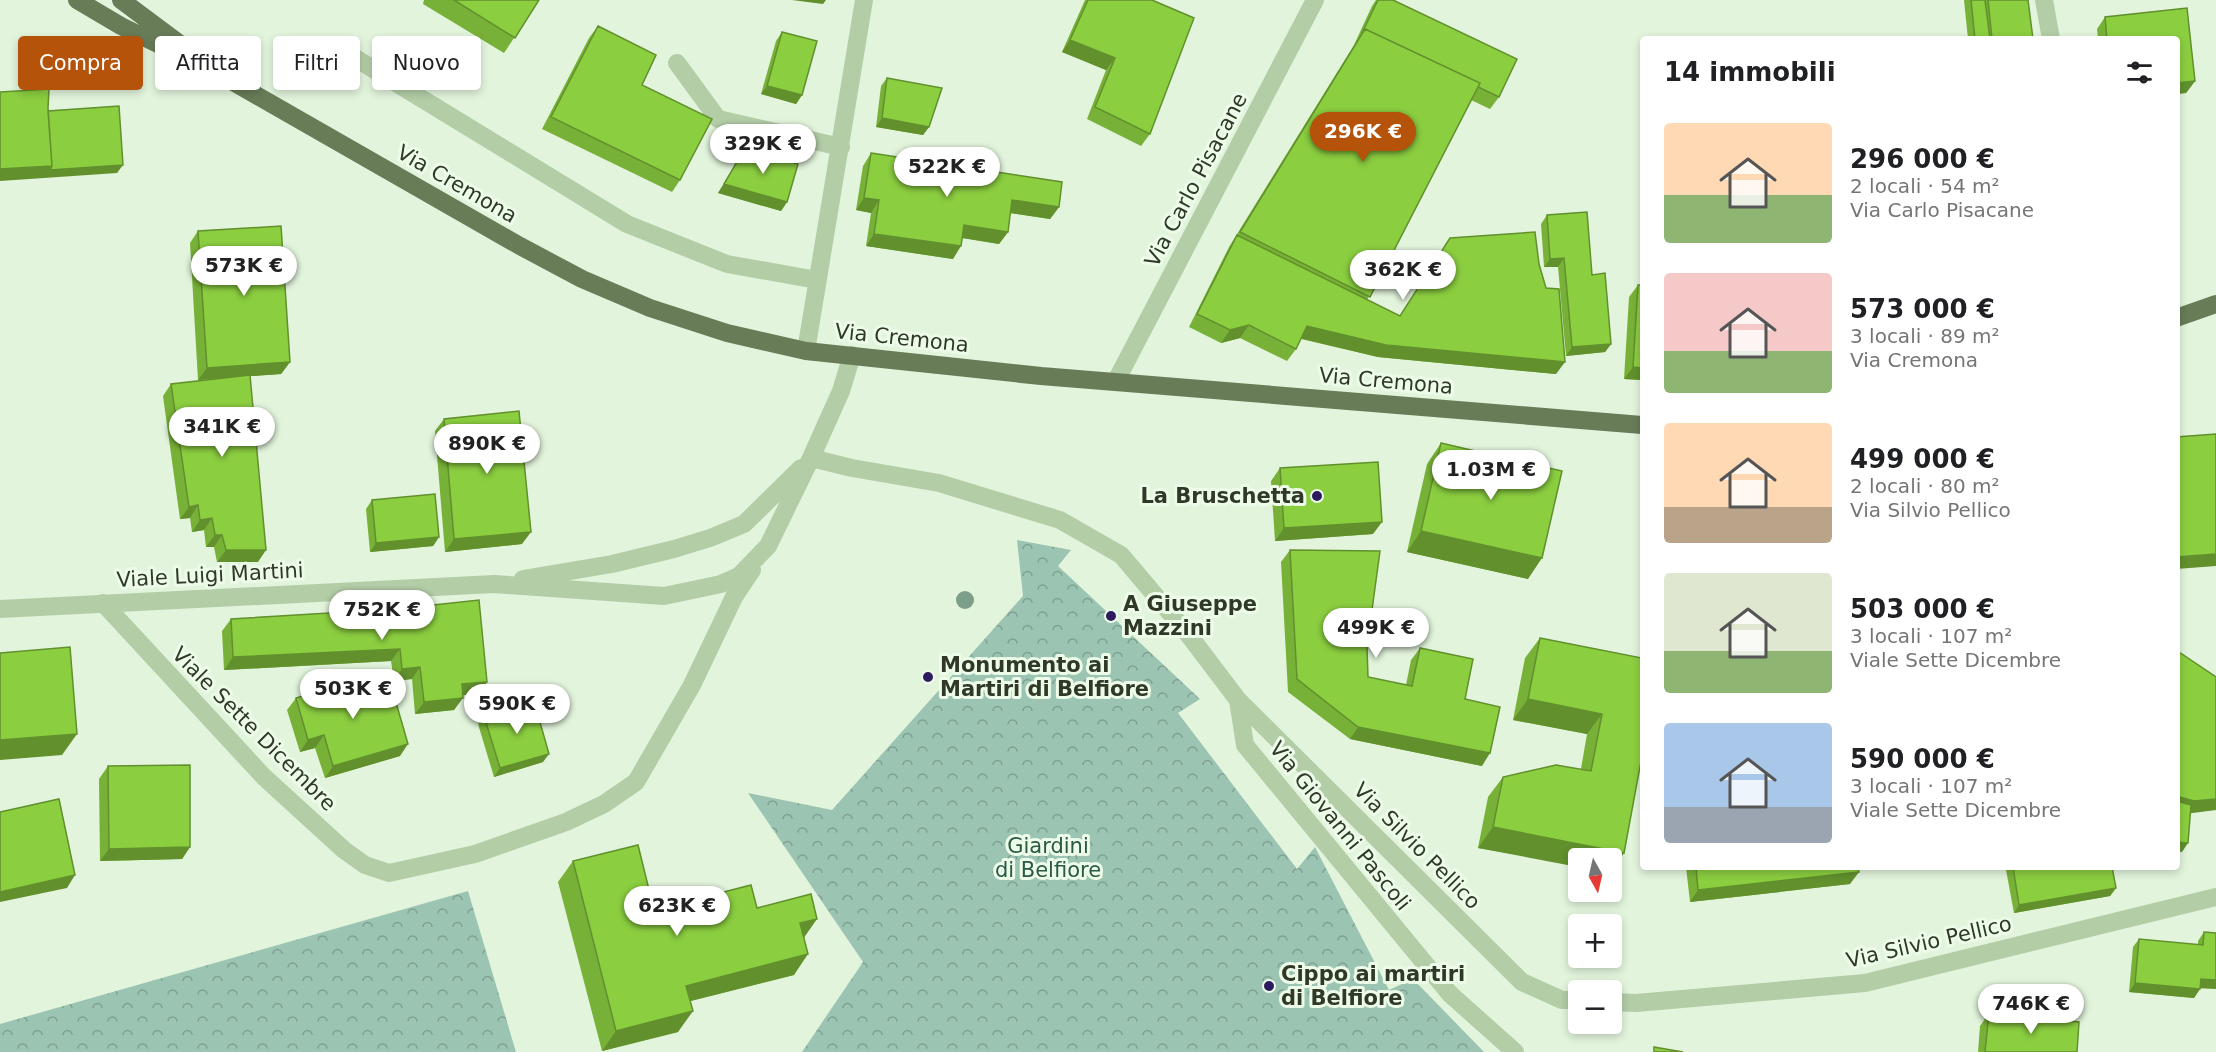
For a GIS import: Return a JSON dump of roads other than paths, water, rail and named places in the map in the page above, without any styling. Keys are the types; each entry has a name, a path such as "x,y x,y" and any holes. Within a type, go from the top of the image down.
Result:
{"main road":[{"name":"Via Cremona","path":"77,0 155,42"},
{"name":"Via Cremona","path":"121,0 169,36"},
{"name":"Via Cremona","path":"246,90 582,279 689,322 727,333 806,351 1041,376 1640,425"},
{"path":"2180,317 2216,304"}],"street":[{"path":"806,351 864,0"},
{"name":"Via Carlo Pisacane","path":"1116,381 1315,0"},
{"path":"2044,0 2050,36"},
{"path":"360,61 627,224 727,264 817,280"},
{"path":"676,63 718,118 841,147"},
{"name":"Viale Luigi Martini","path":"0,609 494,584 664,596 721,584 740,576 768,546 841,391 852,356"},
{"name":"Viale Luigi Martini","path":"494,584 612,564 710,538 744,524 811,458"},
{"name":"Via Giovanni Pascoli","path":"811,458 852,468 939,483 1060,520 1121,555 1188,634 1238,700 1245,745 1450,994 1515,1052"},
{"name":"Viale Sette Dicembre","path":"103,603 264,777 344,850 365,865 389,873 475,854 566,822 604,804 636,782 692,685 734,597 768,546"},
{"name":"Via Silvio Pellico","path":"1238,700 1522,982 1562,1000 1568,1000"},
{"name":"Via Silvio Pellico","path":"1622,1002 1865,982 2216,897"}],"place":[{"name":"La Bruschetta","path":"1317,496"},
{"name":"A Giuseppe Mazzini","path":"1111,616"},
{"name":"Monumento ai Martiri di Belfiore","path":"928,677"},
{"name":"Cippo ai martiri di Belfiore","path":"1269,986"}],"park label":[{"name":"Giardini di Belfiore","path":"1048,858"}]}
